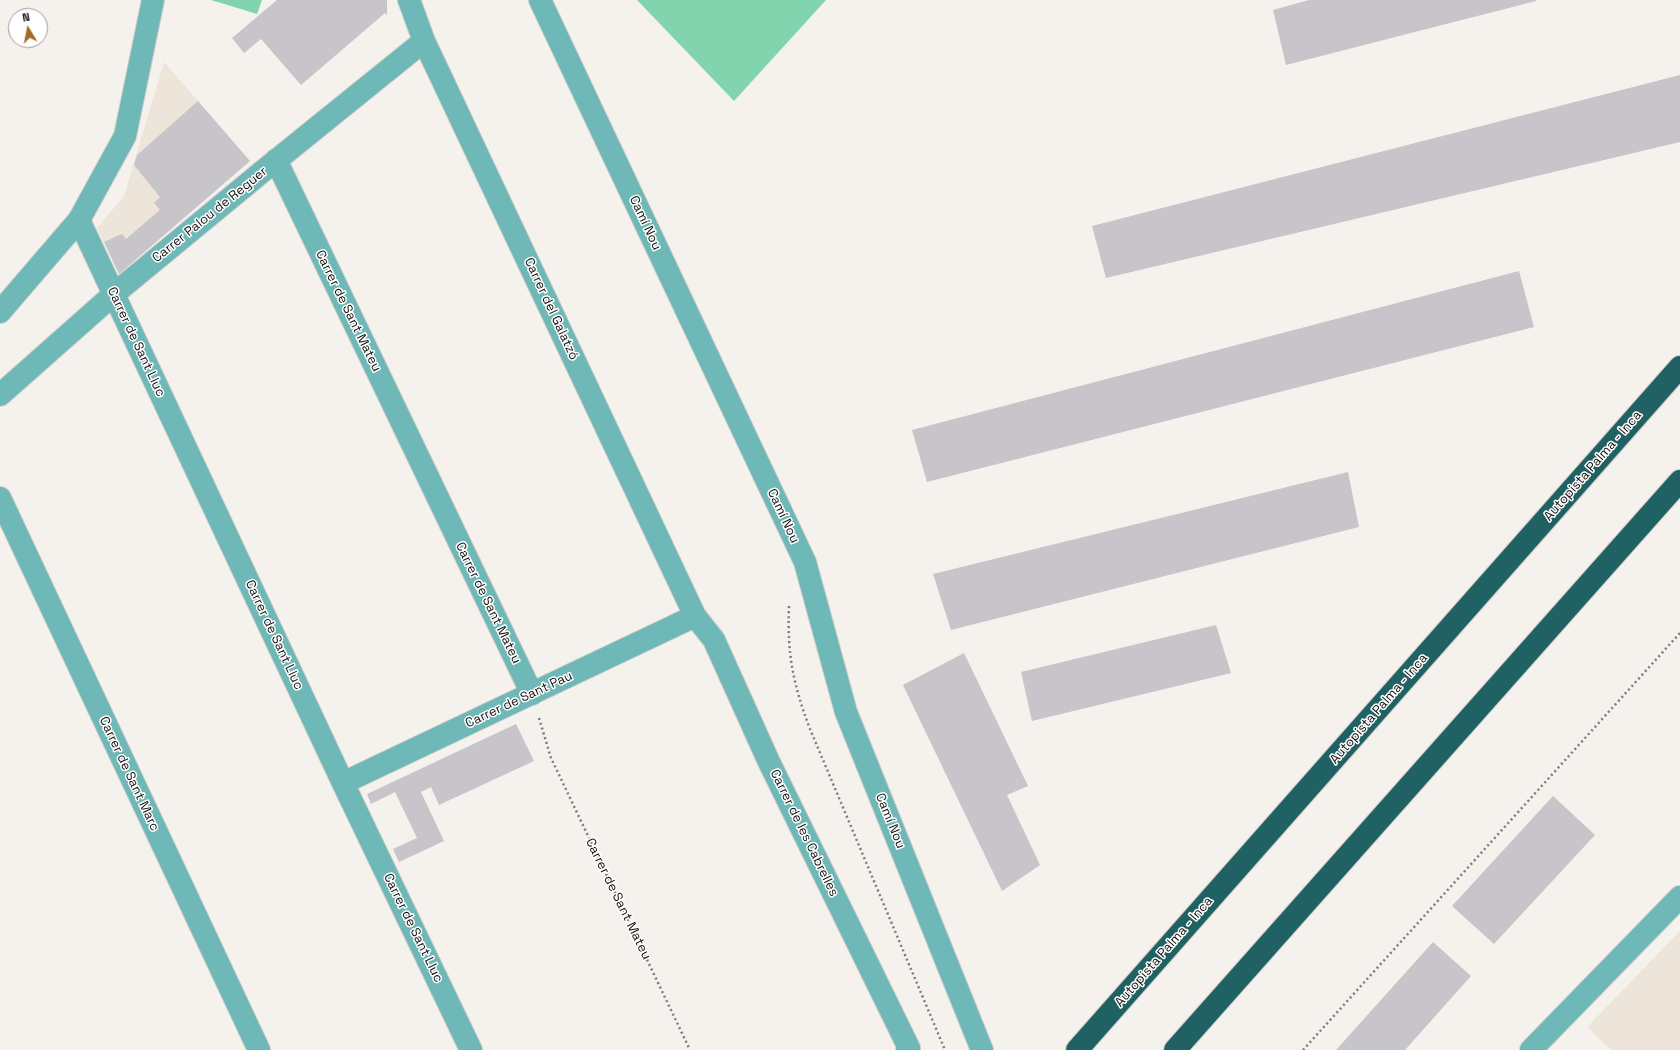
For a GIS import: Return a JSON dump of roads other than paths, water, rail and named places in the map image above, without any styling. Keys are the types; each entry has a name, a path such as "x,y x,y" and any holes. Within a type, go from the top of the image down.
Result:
{"highway":[{"name":"Autopista Palma - Inca","path":"1078,1050 1680,367"},
{"path":"1175,1050 1680,481"}],"street":[{"name":"Carrer del Galatzó","path":"409,0 424,41 695,616"},
{"name":"Camí Nou","path":"540,0 805,562 846,712 982,1050"},
{"path":"0,312 79,220 125,136 151,1"},
{"name":"Carrer Palou de Reguer","path":"0,395 114,294 276,160 424,41"},
{"name":"Carrer de Sant Mateu","path":"276,160 532,694"},
{"name":"Carrer de Sant Lluc","path":"79,220 343,783 471,1050"},
{"name":"Carrer de Sant Marc","path":"0,498 259,1050"},
{"name":"Carrer de Sant Pau","path":"343,783 695,616"},
{"name":"Carrer de les Cabrelles","path":"695,616 714,640 769,762 909,1048 907,1050"},
{"path":"1531,1050 1680,897"}]}
